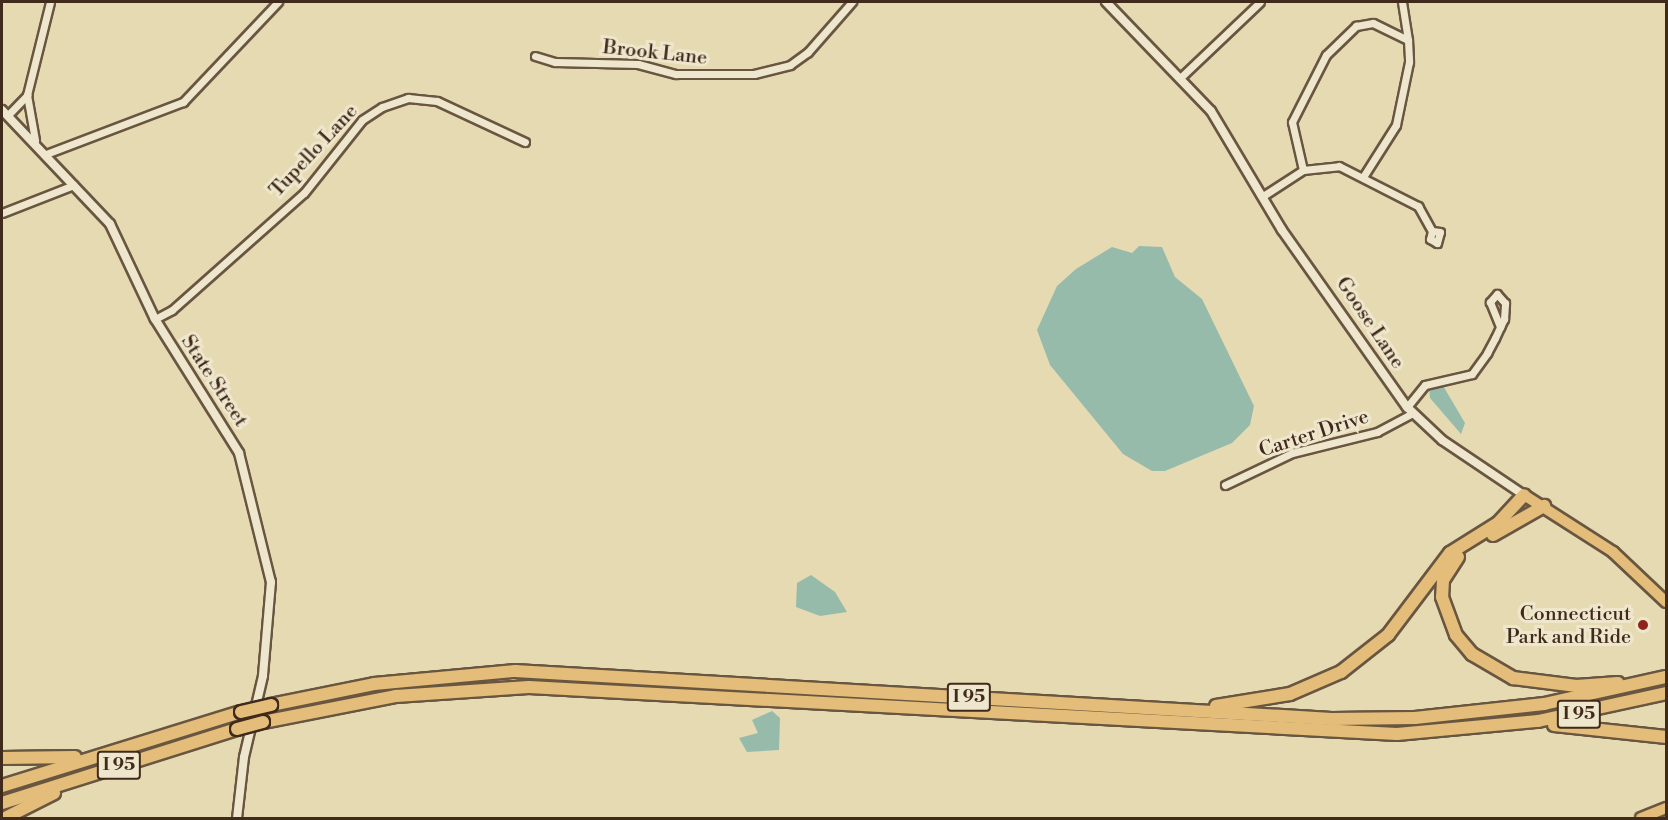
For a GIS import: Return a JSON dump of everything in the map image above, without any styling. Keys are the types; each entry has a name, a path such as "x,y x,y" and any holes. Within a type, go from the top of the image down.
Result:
{"highway":[{"path":"1128,707 1260,702 1341,672 1388,634 1450,553 1498,523 1524,495"},
{"path":"1544,506 1452,562 1442,597 1456,635 1491,668 1542,684 1616,684 1666,676"},
{"name":"I 95","path":"2,786 241,712 271,705 374,684 515,672 1128,707 1415,718 1544,704 1666,676"},
{"name":"I 95","path":"2,803 150,755 263,722 396,696 529,687 1340,735 1490,728 1576,715 1666,693"},
{"path":"1490,728 1576,724 1666,736"},
{"path":"2,758 71,758 158,737"},
{"path":"5,819 150,755"}],"main road":[{"name":"Goose Lane","path":"1524,495 1613,552 1666,602"},
{"path":"1641,819 1666,808"}],"street":[{"path":"35,140 27,95 50,2"},
{"path":"46,154 183,102 278,2"},
{"name":"Brook Lane","path":"535,56 555,62 638,64 676,74 754,75 790,65 808,52 852,2"},
{"name":"Goose Lane","path":"1106,2 1180,78 1223,127 1282,231 1409,410 1524,495"},
{"path":"1180,78 1260,2"},
{"path":"1363,177 1396,126 1408,77 1408,40 1402,2"},
{"path":"1303,170 1292,122 1326,55 1365,24 1408,40"},
{"path":"5,112 27,95"},
{"name":"Tupello Lane","path":"155,319 172,310 304,193 362,120 382,107 408,98 437,101 525,142"},
{"name":"State Street","path":"5,112 35,140 110,224 155,319 231,434 253,496 271,582 263,676 244,757 237,819"},
{"path":"1263,196 1303,170 1339,166 1363,177 1389,195 1418,206 1432,231"},
{"path":"2,213 74,185"},
{"path":"1409,410 1425,385 1472,374 1500,327"},
{"name":"Carter Drive","path":"1225,485 1292,453 1377,432 1409,410"}],"shaded area":[{"path":"1139,246 1162,247 1175,277 1202,299 1254,406 1250,425 1232,443 1165,471 1152,471 1123,454 1050,365 1037,330 1057,286 1076,269 1112,247 1132,253"},
{"path":"1442,384 1465,423 1461,434 1430,398 1429,386"},
{"path":"811,575 835,592 847,612 820,616 796,607 797,583"},
{"path":"772,711 780,718 779,750 747,752 739,738 758,733 752,720"}],"place":[{"name":"Connecticut Park and Ride","path":"1643,625"}]}
